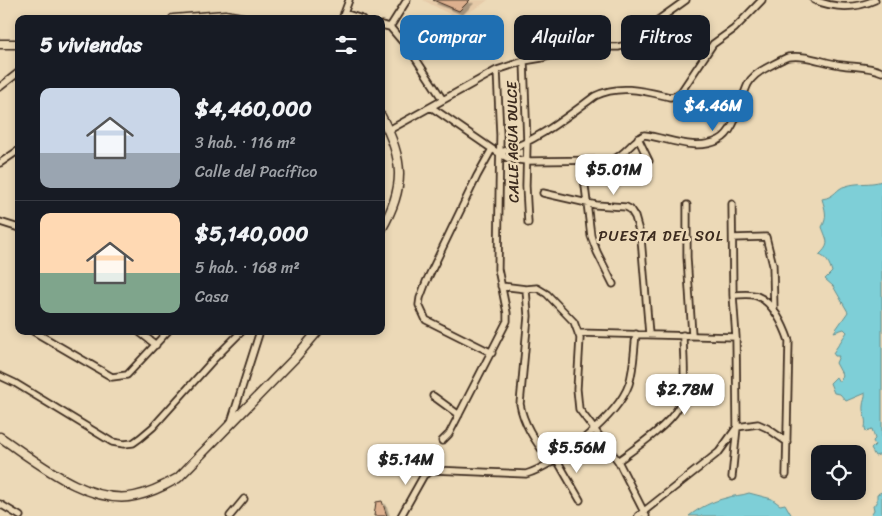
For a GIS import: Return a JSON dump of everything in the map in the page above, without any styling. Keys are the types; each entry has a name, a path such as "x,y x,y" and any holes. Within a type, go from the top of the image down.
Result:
{"street":[{"path":"343,15 349,0"},
{"path":"390,27 407,0"},
{"path":"389,130 497,70 524,61 585,47 618,47 631,44 658,20 686,0"},
{"path":"499,153 540,136 605,91 625,89 675,96 681,92 713,44 734,29 762,0"},
{"path":"814,0 826,5 846,7 862,6 875,0"},
{"path":"385,26 390,27 400,39"},
{"path":"0,44 15,44"},
{"path":"431,107 509,159 526,161 582,161 617,158 638,138 644,135 688,144 709,144 719,140 726,136 731,129 748,82 758,71 788,58 811,58 830,64 868,68 882,72"},
{"path":"417,60 443,100"},
{"name":"CALLE AGUA DULCE","path":"524,61 528,223"},
{"path":"442,441 450,434 507,321 498,269 499,153 497,70"},
{"path":"0,87 15,75"},
{"path":"385,123 398,155 398,192 392,212 385,223"},
{"path":"638,138 649,161"},
{"path":"492,149 477,176 420,298 419,305 426,320 492,352"},
{"path":"0,163 15,153"},
{"path":"582,161 591,236 596,252 613,284"},
{"path":"543,193 588,204 626,207 630,209 635,217 641,238 649,334"},
{"path":"732,204 737,427 732,478"},
{"path":"687,205 687,257 692,335"},
{"path":"0,222 15,227"},
{"path":"733,238 766,236 773,265 774,311"},
{"path":"501,286 526,289 537,288 547,294 574,322 580,338 577,390 579,409 618,461 645,514"},
{"path":"526,289 528,316 520,404 522,418 527,428 550,463"},
{"path":"733,295 757,296 766,302 785,329 789,341 786,475"},
{"path":"578,333 736,337"},
{"path":"402,516 424,475 433,470 526,474 539,470 557,460 594,430 625,394 630,382 636,334"},
{"path":"40,335 112,377 127,374 165,335"},
{"path":"143,335 156,345"},
{"path":"0,376 112,442 133,443 153,427 214,358 238,335"},
{"path":"230,424 259,335"},
{"path":"0,437 71,484 97,495 134,497 156,490 178,478 314,335"},
{"path":"618,461 644,442 678,408 683,387 683,335"},
{"path":"433,396 459,414"},
{"path":"638,516 645,514 718,452 737,427 758,424 787,442"},
{"path":"557,460 580,500"},
{"path":"230,516 244,499"},
{"path":"0,504 20,516"}],"shaded area":[{"path":"423,0 488,0 463,15 451,15"}],"water":[{"path":"882,181 882,454 875,456 871,449 875,445 872,429 866,431 865,428 863,404 865,393 846,401 840,394 834,393 830,383 836,377 839,382 843,376 836,363 839,356 835,356 833,353 847,332 844,329 834,332 848,312 833,286 825,279 832,272 824,257 819,255 827,245 822,227 825,210 822,199 827,198 846,186"},
{"path":"882,492 882,516 870,516 874,510 873,505 877,503 877,494"},
{"path":"749,493 772,499 780,505 785,504 792,516 689,516 716,501"}],"building":[{"path":"433,0 470,0 459,11"},
{"path":"382,501 387,516 374,516 376,502"}],"district":[{"name":"PUESTA DEL SOL","path":"661,236"}]}
